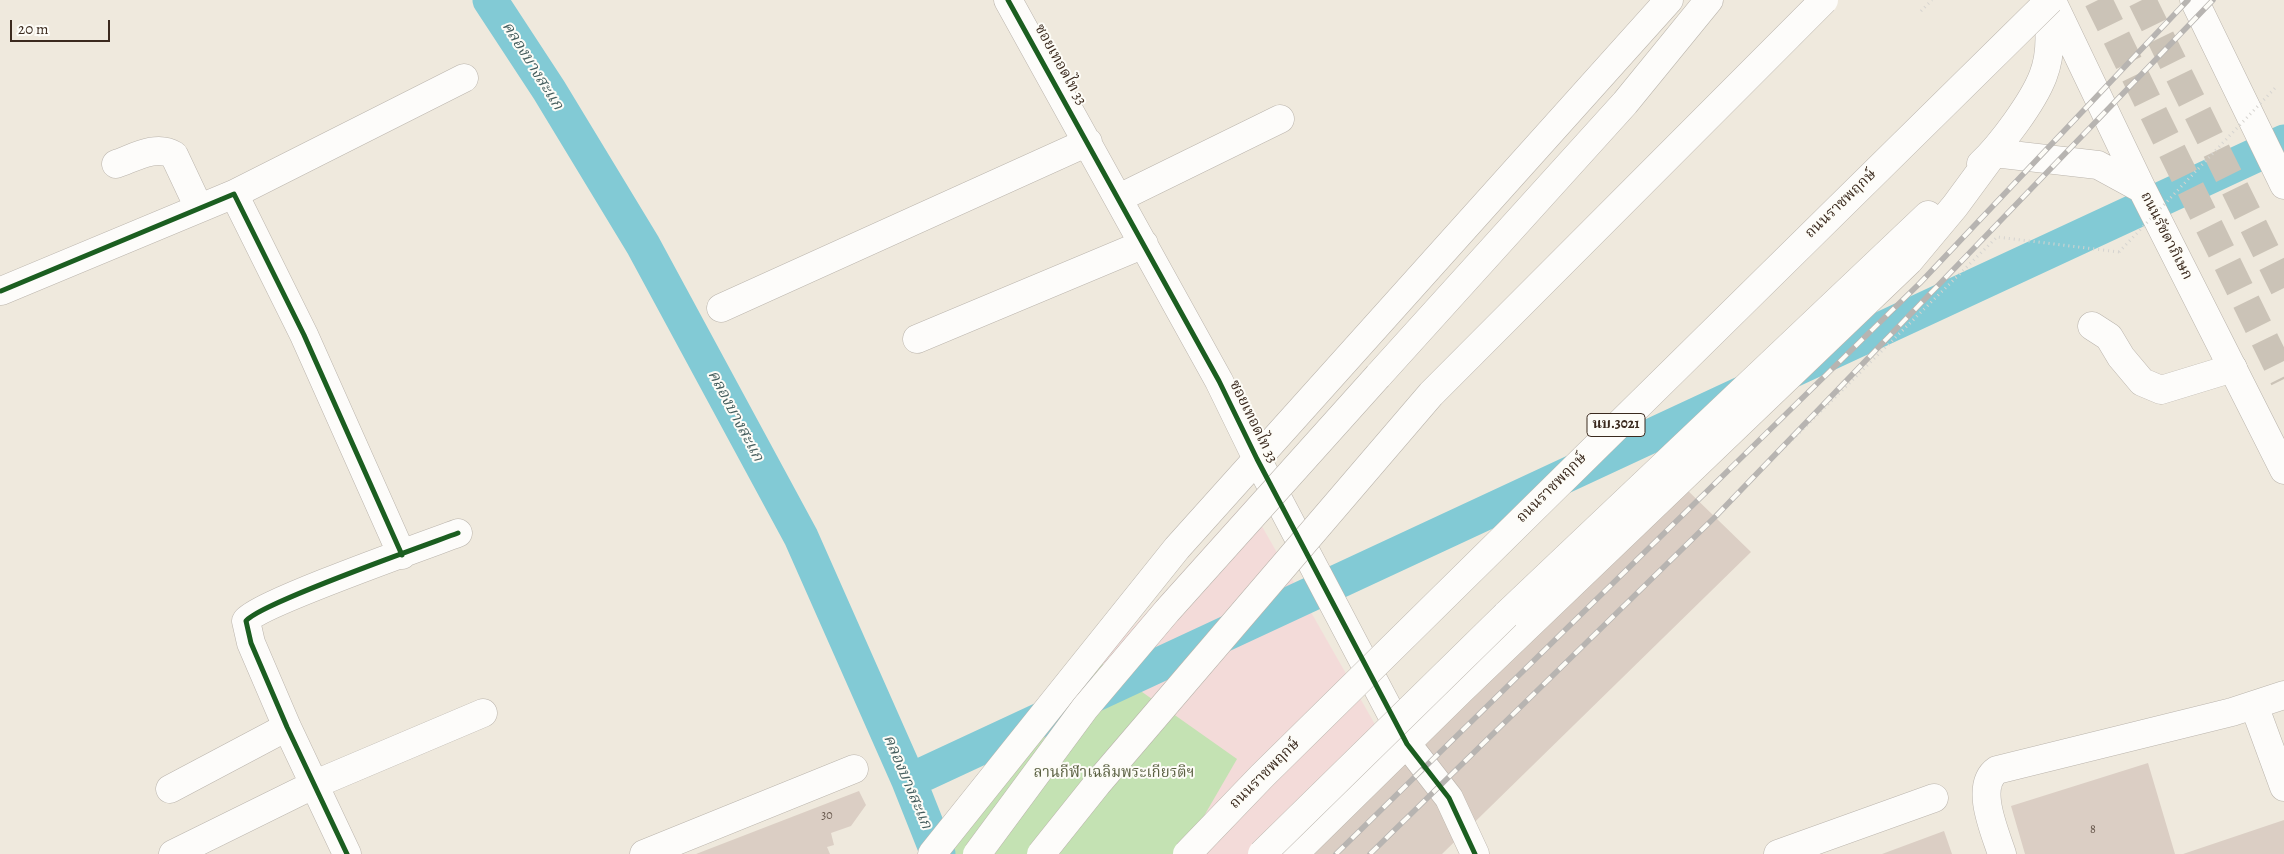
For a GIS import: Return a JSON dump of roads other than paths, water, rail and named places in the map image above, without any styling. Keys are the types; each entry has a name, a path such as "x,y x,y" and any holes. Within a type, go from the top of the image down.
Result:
{"main road":[{"name":"ซอยเทอดไท 33","path":"1008,0 1220,381 1257,460 1406,744 1449,798 1475,854"},
{"path":"932,854 1177,548 1669,0"},
{"path":"1625,103 1709,0"},
{"path":"977,854 1085,708 1167,611 1625,103 1728,0"},
{"path":"1041,854 1097,784 1432,394 1824,0"},
{"path":"1294,854 1909,261 1955,206 1994,153 2021,115 2043,76 2049,36 2049,17 2044,0"},
{"name":"ถนนรัชดาภิเษก","path":"2050,0 2142,189 2284,470"},
{"name":"ถนนราชพฤกษ์","path":"1187,854 1276,762 2050,0"},
{"path":"2194,0 2284,185"},
{"path":"2215,44 2217,0"},
{"path":"1,291 234,194 464,78"},
{"path":"1118,198 1280,119"},
{"path":"721,308 1088,142"},
{"path":"116,164 159,150 166,150 174,155 199,208"},
{"path":"1994,153 2098,165 2142,189"},
{"path":"1262,854 1506,615 1994,153"},
{"path":"234,194 304,335 402,555"},
{"path":"917,339 1144,244"},
{"path":"2092,326 2109,337 2121,357 2142,382 2161,390 2233,368"},
{"path":"347,854 287,727 251,643 246,622 251,615 290,598 458,533"},
{"path":"2002,854 1986,789 1990,777 1997,770 2232,712 2284,695"},
{"path":"2254,705 2284,787"},
{"path":"173,854 313,785 483,713"},
{"path":"170,789 287,727"},
{"path":"644,854 854,769"},
{"path":"1778,854 1934,798"}],"waterway":[{"name":"คลองบางสะแก","path":"490,0 549,90 643,245 801,537 909,781 938,854"},
{"path":"1793,370 2284,142"},
{"path":"909,781 1741,394"}],"tunnel":[{"path":"2098,0 2284,379"},
{"path":"2142,0 2284,288"}],"railway":[{"path":"1336,854 1920,283 2188,0"},
{"path":"1370,854 1716,516 2213,0"}],"park label":[{"name":"ลานกีฬาเฉลิมพระเกียรติฯ","path":"1114,773"}]}
